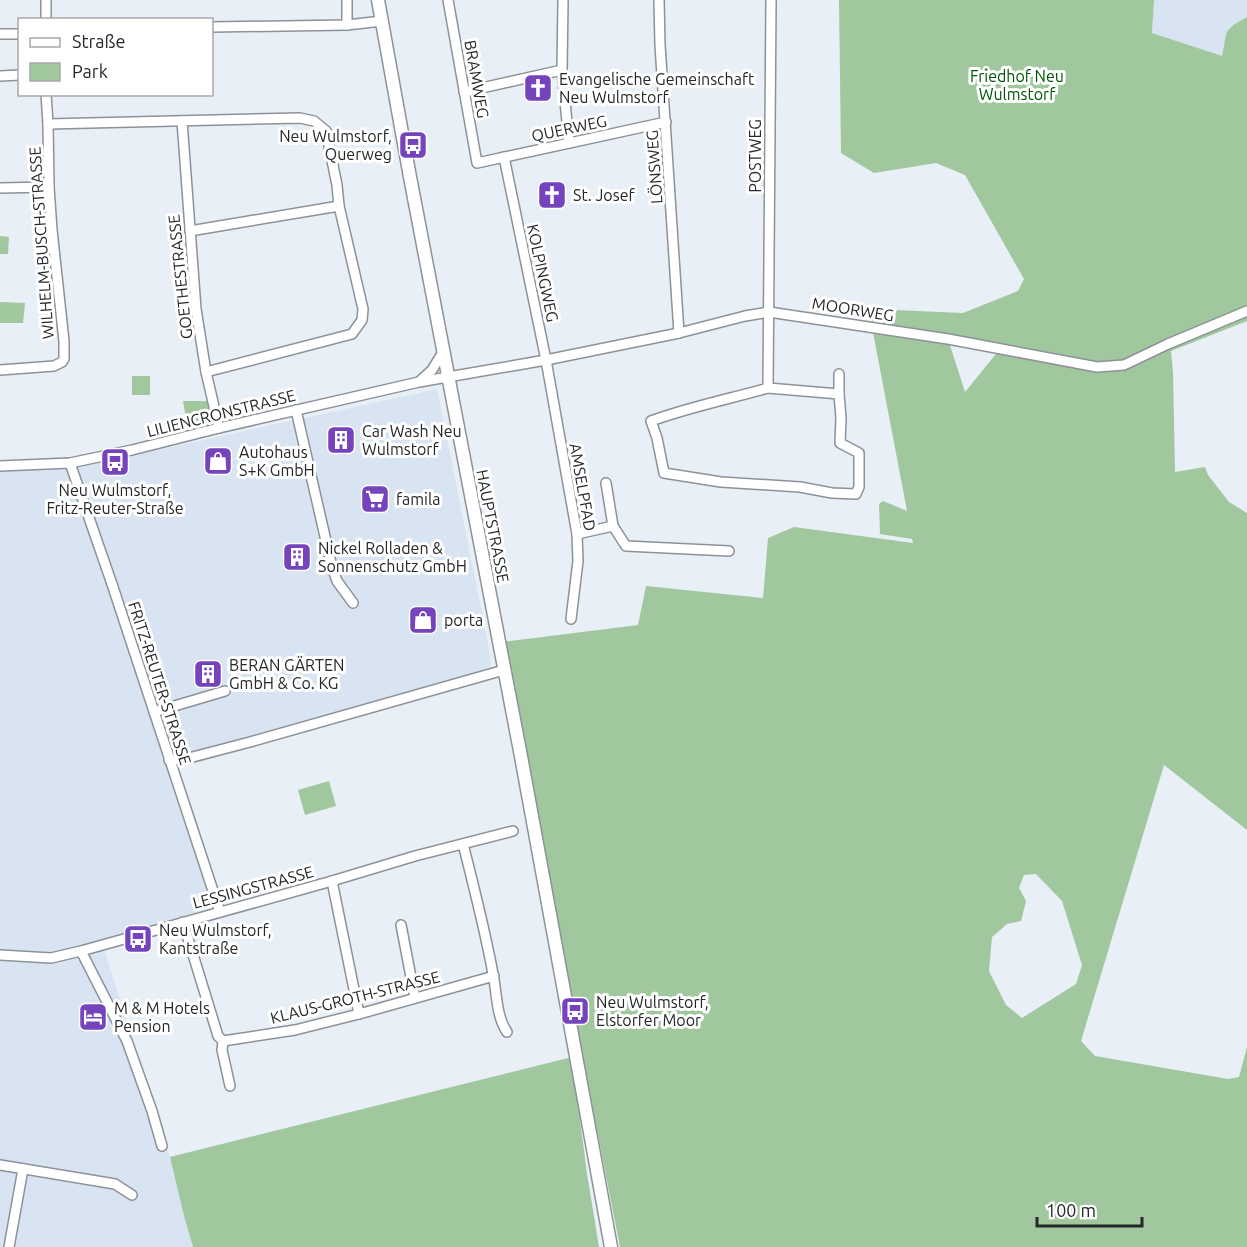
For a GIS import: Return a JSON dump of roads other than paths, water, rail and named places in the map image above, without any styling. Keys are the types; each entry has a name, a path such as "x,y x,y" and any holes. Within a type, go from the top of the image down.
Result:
{"main road":[{"name":"HAUPTSTRASSE","path":"378,0 611,1247"}],"street":[{"path":"46,0 46,18"},
{"path":"347,0 347,25"},
{"name":"BRAMWEG","path":"448,0 477,163"},
{"path":"563,0 561,70 570,143"},
{"name":"LÖNSWEG","path":"659,0 679,333"},
{"name":"POSTWEG","path":"768,388 771,0"},
{"path":"213,27 347,25 382,21"},
{"path":"0,34 18,33"},
{"path":"464,92 561,70"},
{"path":"0,76 18,75"},
{"name":"WILHELM-BUSCH-STRASSE","path":"0,369 54,366 62,363 64,359 49,187 46,96"},
{"path":"48,124 300,118 314,121 326,131 339,206 363,309 362,320 352,334 206,372"},
{"name":"GOETHESTRASSE","path":"182,121 196,309 206,372 219,428"},
{"name":"QUERWEG","path":"477,163 666,122"},
{"name":"KOLPINGWEG","path":"504,157 546,360"},
{"path":"0,188 49,187"},
{"path":"190,231 339,206"},
{"name":"MOORWEG","path":"448,376 546,360 769,312 948,339 1097,367 1124,365 1247,311"},
{"path":"418,382 432,370 443,352"},
{"name":"AMSELPFAD","path":"546,360 577,534 578,561 571,619"},
{"path":"839,374 840,443 860,453 859,487 856,494 767,484 721,482 664,473 657,438 646,422 680,410 768,388 839,394"},
{"name":"LILIENCRONSTRASSE","path":"0,466 70,463 448,376"},
{"path":"296,411 332,567 337,581 353,603"},
{"name":"FRITZ-REUTER-STRASSE","path":"70,463 220,912"},
{"path":"606,483 613,526 626,546 729,551"},
{"path":"577,534 613,526"},
{"path":"169,760 185,759 250,742 504,670"},
{"path":"154,712 225,691"},
{"name":"LESSINGSTRASSE","path":"0,956 51,958 81,951 415,856 513,831"},
{"path":"463,844 494,976 501,1024 507,1032"},
{"path":"332,881 359,1014"},
{"path":"183,922 219,1036 223,1041 222,1050 230,1086"},
{"path":"401,925 415,998"},
{"path":"81,951 127,1041 162,1146"},
{"name":"KLAUS-GROTH-STRASSE","path":"223,1041 296,1030 494,976"},
{"path":"0,1166 115,1184 132,1195"},
{"path":"9,1247 23,1169"}],"place":[{"name":"Evangelische Gemeinschaft Neu Wulmstorf","path":"538,88"},
{"name":"Neu Wulmstorf, Querweg","path":"413,145"},
{"name":"St. Josef","path":"552,195"},
{"name":"Car Wash Neu Wulmstorf","path":"341,440"},
{"name":"Autohaus S+K GmbH","path":"218,461"},
{"name":"Neu Wulmstorf, Fritz-Reuter-Straße","path":"115,462"},
{"name":"famila","path":"375,499"},
{"name":"Nickel Rolladen & Sonnenschutz GmbH","path":"297,557"},
{"name":"porta","path":"423,620"},
{"name":"BERAN GÄRTEN GmbH & Co. KG","path":"208,674"},
{"name":"Neu Wulmstorf, Kantstraße","path":"138,939"},
{"name":"Neu Wulmstorf, Elstorfer Moor","path":"575,1011"},
{"name":"M & M Hotels Pension","path":"93,1017"}],"park label":[{"name":"Friedhof Neu Wulmstorf","path":"1017,85"}]}
